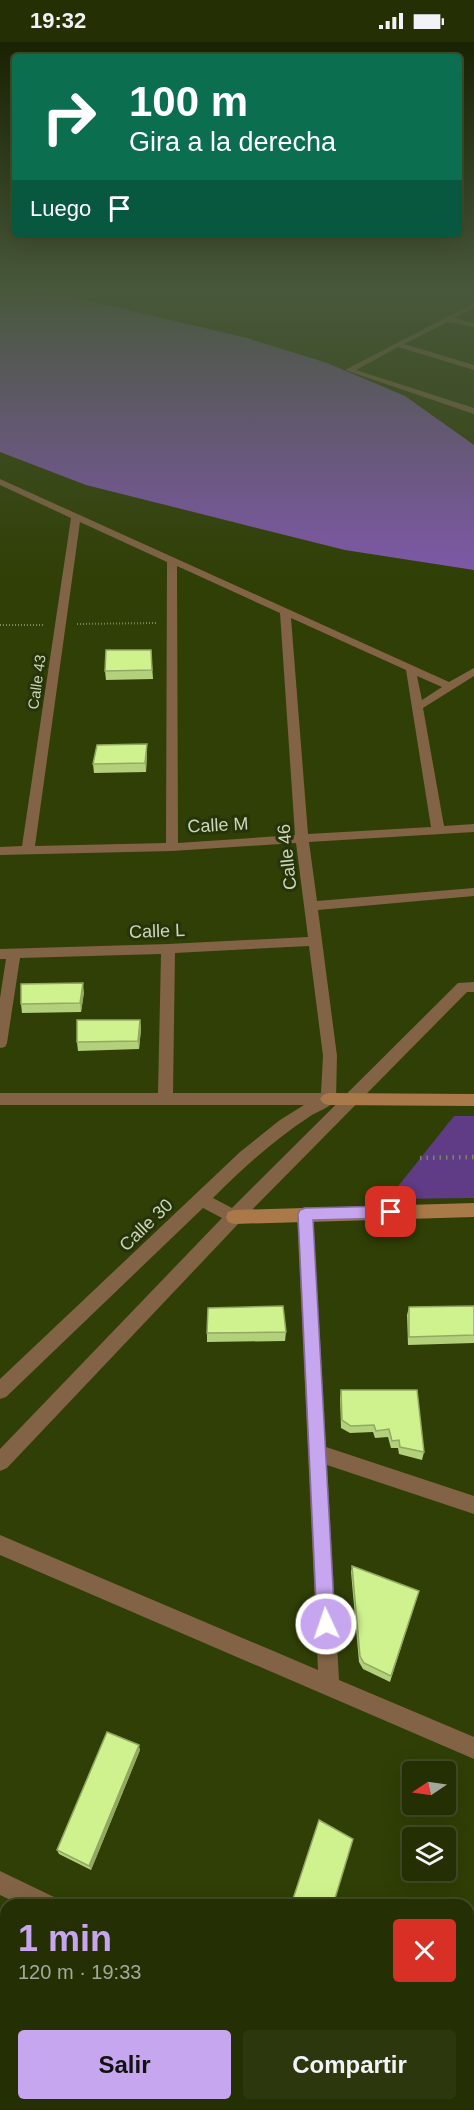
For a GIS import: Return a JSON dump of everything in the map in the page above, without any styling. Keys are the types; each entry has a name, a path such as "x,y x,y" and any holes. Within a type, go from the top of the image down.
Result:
{"street":[{"path":"399,387 474,411"},
{"path":"0,482 285,610 449,687"},
{"name":"Calle 43","path":"28,851 76,517"},
{"path":"172,560 172,847"},
{"name":"Calle 46","path":"285,610 302,840 330,1056 328,1099"},
{"path":"411,670 438,830"},
{"path":"416,708 474,671"},
{"name":"Calle M","path":"0,850 172,847 474,828"},
{"path":"310,906 474,892"},
{"name":"Calle L","path":"7,954 315,941"},
{"path":"165,1099 168,949"},
{"path":"0,1043 7,954"},
{"path":"0,1462 234,1217 463,987 474,987"},
{"path":"0,1099 474,1100"},
{"name":"Calle 30","path":"0,1390 201,1199 286,1123 305,1110 328,1099"},
{"path":"201,1199 234,1217 474,1210"},
{"path":"305,1214 329,1687"},
{"path":"318,1453 474,1505"},
{"path":"0,1545 474,1748"},
{"path":"0,1883 33,1899"}],"path":[{"path":"0,625 172,623"},
{"path":"420,1158 474,1156"}],"shaded area":[{"path":"0,387 383,387 405,396 474,445 474,570 345,550 86,485 0,452"},
{"path":"454,1116 474,1116 474,1198 388,1199"}],"building":[{"path":"106,650 151,650 152,670 105,671"},
{"path":"147,744 145,763 93,764 97,745"},
{"path":"83,983 80,1003 21,1004 21,984"},
{"path":"77,1020 140,1020 138,1041 77,1042"},
{"path":"283,1306 286,1332 207,1333 208,1308"},
{"path":"474,1306 474,1335 409,1337 409,1307"},
{"path":"341,1390 417,1390 424,1452 400,1447 399,1440 392,1441 389,1429 376,1431 374,1425 351,1426 342,1420"},
{"path":"352,1566 419,1591 391,1676 364,1663 360,1656"},
{"path":"107,1732 139,1745 89,1866 57,1850"},
{"path":"319,1820 353,1839 335,1899 293,1899"}],"route":[{"path":"326,1624 305,1214 391,1212"}]}
